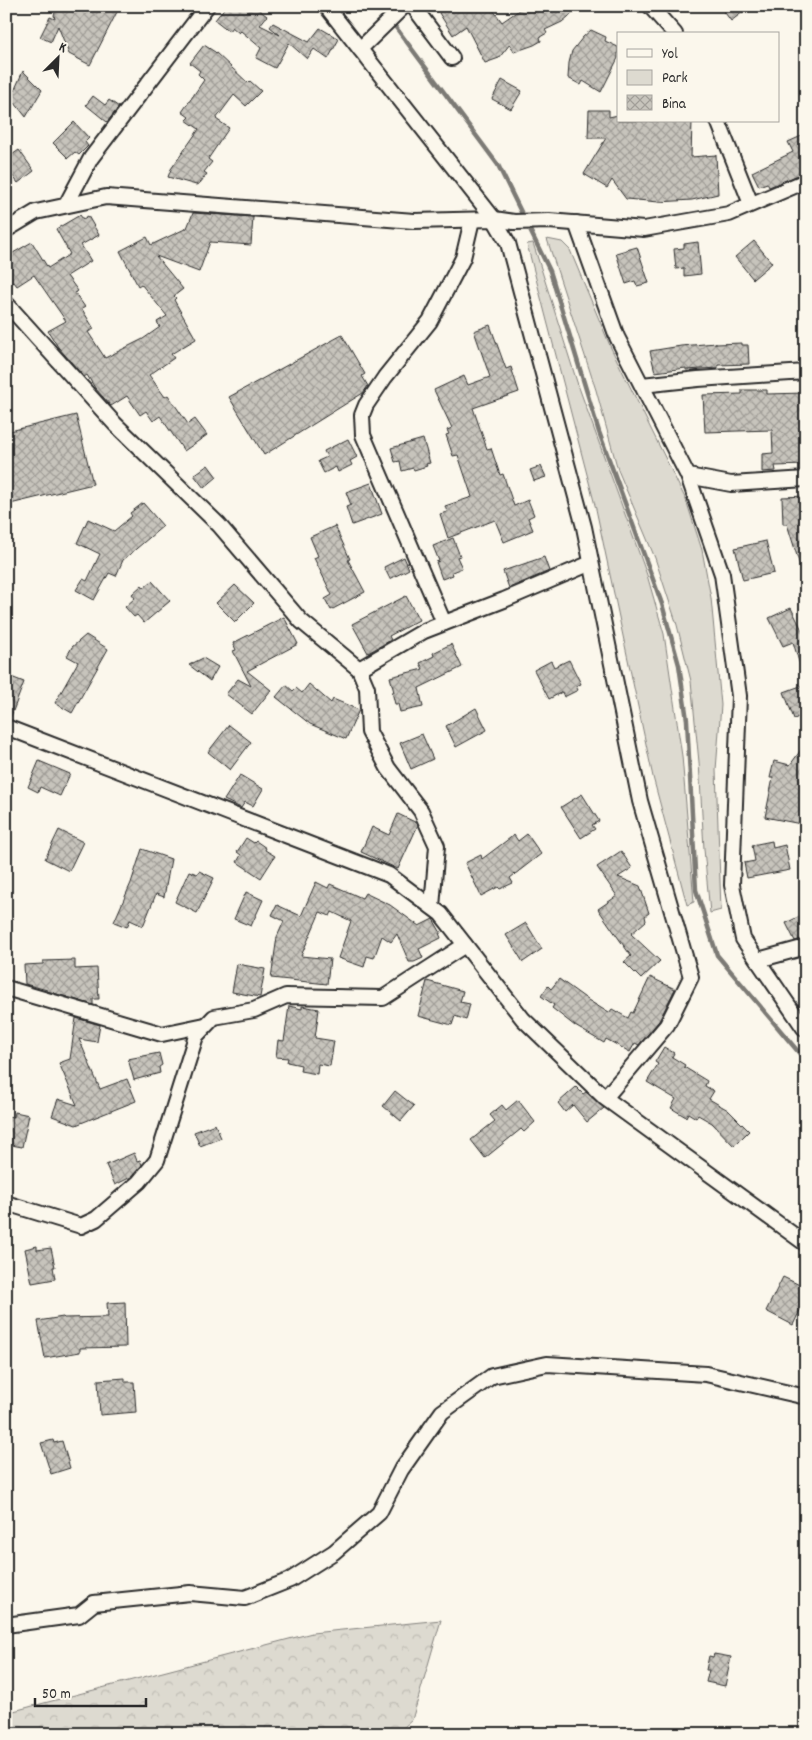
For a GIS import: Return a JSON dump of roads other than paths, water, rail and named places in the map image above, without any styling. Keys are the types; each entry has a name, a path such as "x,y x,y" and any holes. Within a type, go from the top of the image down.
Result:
{"street":[{"path":"66,205 91,158 208,6"},
{"path":"326,6 494,219 508,243 584,527 640,801 691,977 667,1025 605,1098"},
{"path":"360,49 404,6"},
{"path":"413,6 452,58"},
{"path":"650,6 673,32"},
{"path":"718,122 751,204"},
{"path":"6,230 36,212 106,197 414,221 494,219 514,222 549,221 644,229 729,214 806,181"},
{"path":"444,623 362,435 362,415 366,404 385,377 430,321 463,258 472,220"},
{"path":"576,223 617,336 688,476 722,574 738,696 732,885 744,939 804,1028"},
{"path":"6,303 115,424 219,525 301,622 359,669 367,688 369,732 388,768 421,812 437,846 432,907"},
{"path":"642,385 698,379 806,372"},
{"path":"688,476 731,484 806,479"},
{"path":"359,669 424,631 591,563"},
{"path":"6,727 388,874 441,914 523,1018 605,1098 806,1244"},
{"path":"6,1203 80,1226 96,1219 139,1182 157,1160 196,1036 214,1017 254,1010 286,996 383,998 465,944"},
{"path":"758,960 806,947"},
{"path":"6,988 162,1034 205,1025"},
{"path":"6,1625 79,1615 94,1603 190,1593 245,1598 290,1580 334,1552 379,1513 401,1470 442,1412 492,1376 547,1364 706,1374 806,1396"}],"waterway":[{"path":"380,6 498,165 550,271 599,432 662,604 679,665 687,720 696,890 717,955 806,1061"}]}
